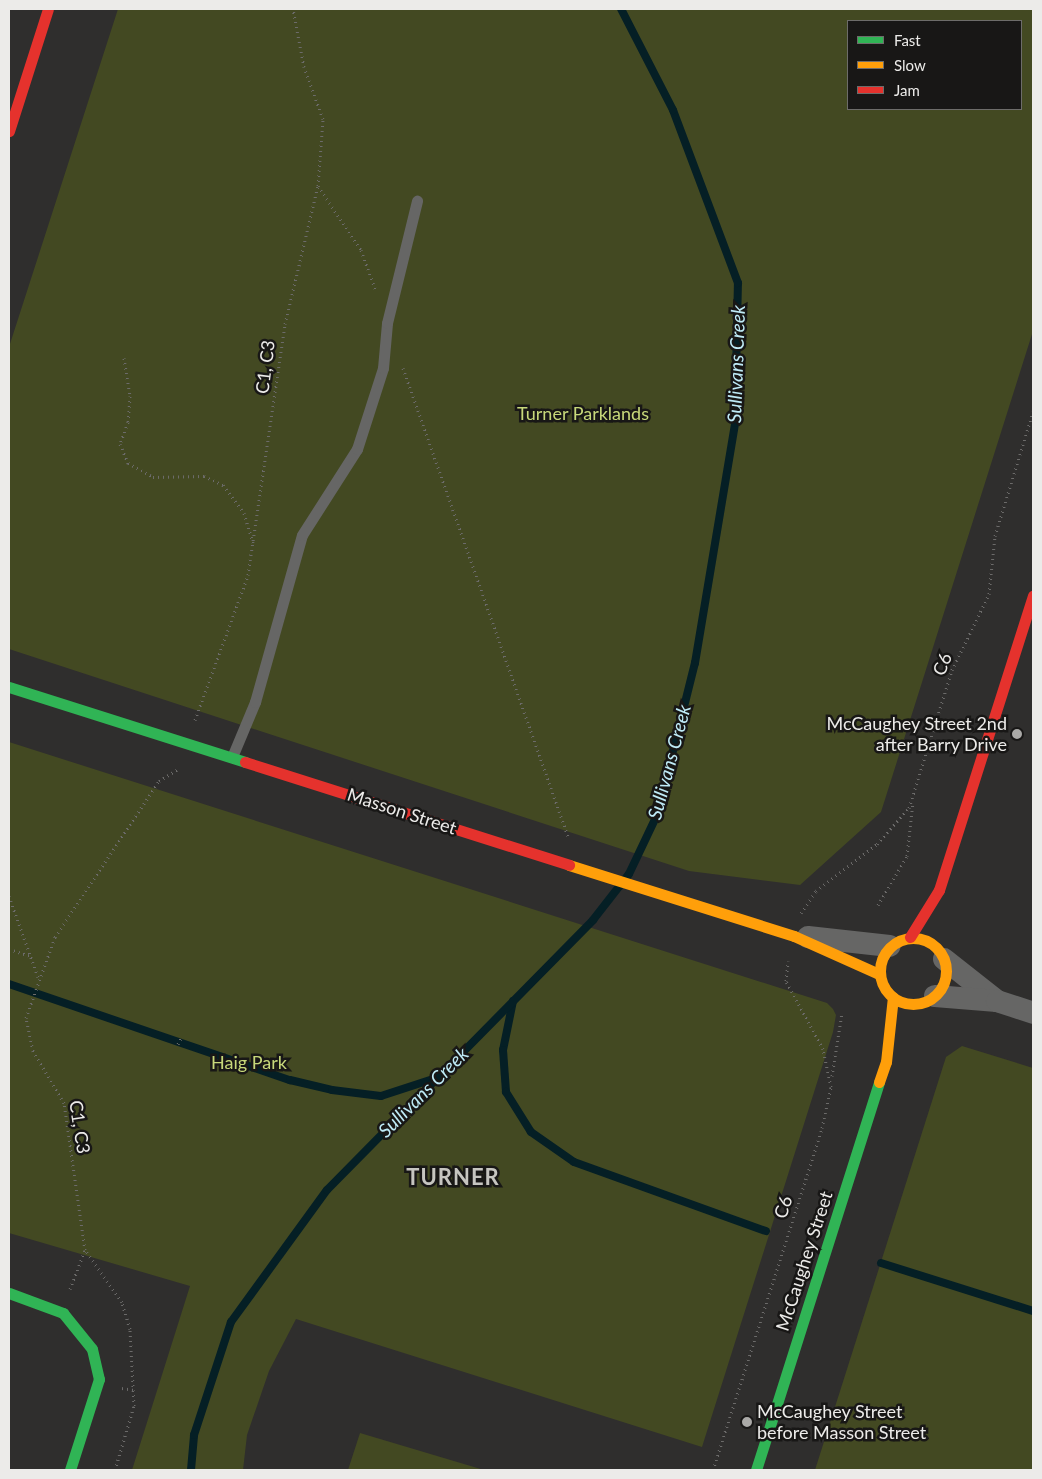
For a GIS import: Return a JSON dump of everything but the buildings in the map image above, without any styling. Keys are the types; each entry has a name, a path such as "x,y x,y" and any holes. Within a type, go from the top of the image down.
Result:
{"street":[{"path":"9,131 48,9"},
{"path":"937,916 939,890 1033,596"},
{"name":"Masson Street","path":"9,686 650,890 792,946 879,974"},
{"path":"939,890 900,942 883,954 879,974 893,997 927,1000 998,1001 1033,1012"},
{"path":"911,1017 946,979 937,932"},
{"path":"900,942 940,953 998,1001"},
{"name":"Masson Street","path":"792,946 900,942"},
{"name":"McCaughey Street","path":"756,1470 886,1062 893,997"},
{"name":"McCaughey Street","path":"886,1062 904,1031"},
{"path":"9,1293 63,1313 92,1349 99,1379 70,1470"}],"lane":[{"path":"232,757 255,702 302,535 357,449 383,368 387,323 417,201"}],"path":[{"name":"C1, C3","path":"192,726 248,575 285,324 318,186 322,119 304,67 293,9"},
{"path":"318,186 361,250 387,323"},
{"path":"124,358 130,396 128,422 120,444 128,463 153,477 204,476 223,486 244,513 253,545"},
{"path":"400,360 571,846"},
{"name":"C6","path":"809,898 877,844 903,817 913,799 952,670 989,594 994,536 1033,412"},
{"name":"C1, C3","path":"115,1470 134,1406 130,1329 122,1302 85,1250 64,1103 30,1043 27,1009 55,937 159,781 178,769"},
{"path":"878,905 907,856 913,799"},
{"path":"9,896 38,977"},
{"path":"792,946 786,981 814,1030 832,1076"},
{"path":"9,949 31,956"},
{"name":"C6","path":"713,1470 822,1128 842,1013"},
{"path":"178,1044 181,1038"},
{"path":"233,1066 237,1053"},
{"path":"68,1296 85,1250"}],"green space":[{"name":"Turner Parklands","path":"118,9 1033,9 1033,331 881,812 800,885 689,871 9,649 9,347"},
{"name":"Haig Park","path":"9,742 827,1003 833,1009 836,1015 833,1032 702,1447 296,1319 269,1371 247,1435 243,1470 132,1470 190,1286 9,1233"},
{"path":"962,1046 1033,1068 1033,1470 815,1470 946,1057"},
{"path":"360,1433 484,1470 348,1470"}],"waterway":[{"name":"Sullivans Creek","path":"191,1470 194,1435 231,1322 327,1190 593,920 629,874 657,815 695,663 735,423 738,283 673,110 621,9"},
{"path":"9,984 290,1080 332,1090 381,1096 436,1078"},
{"path":"513,1001 503,1050 506,1092 531,1132 574,1162 766,1231"},
{"path":"881,1263 1033,1311"}],"traffic: fast":[{"path":"9,687 245,762"},
{"path":"756,1470 879,1082"},
{"path":"9,1293 63,1313 92,1349 99,1379 70,1470"}],"traffic: slow":[{"path":"569,865 794,936 879,974"},
{"path":"906,938 920,938 932,943 941,952 946,964 946,971 944,984 937,995 920,1004 906,1004 894,999 885,990 880,978 880,964 885,952 894,943 906,938"},
{"path":"879,1082 886,1062 893,997"}],"traffic: jam":[{"path":"9,131 48,9"},
{"path":"910,937 939,890 1033,596"},
{"path":"245,762 569,865"}],"place":[{"name":"McCaughey Street 2nd after Barry Drive","path":"1017,734"},
{"name":"McCaughey Street before Masson Street","path":"747,1422"}],"district":[{"name":"TURNER","path":"453,1177"}]}
